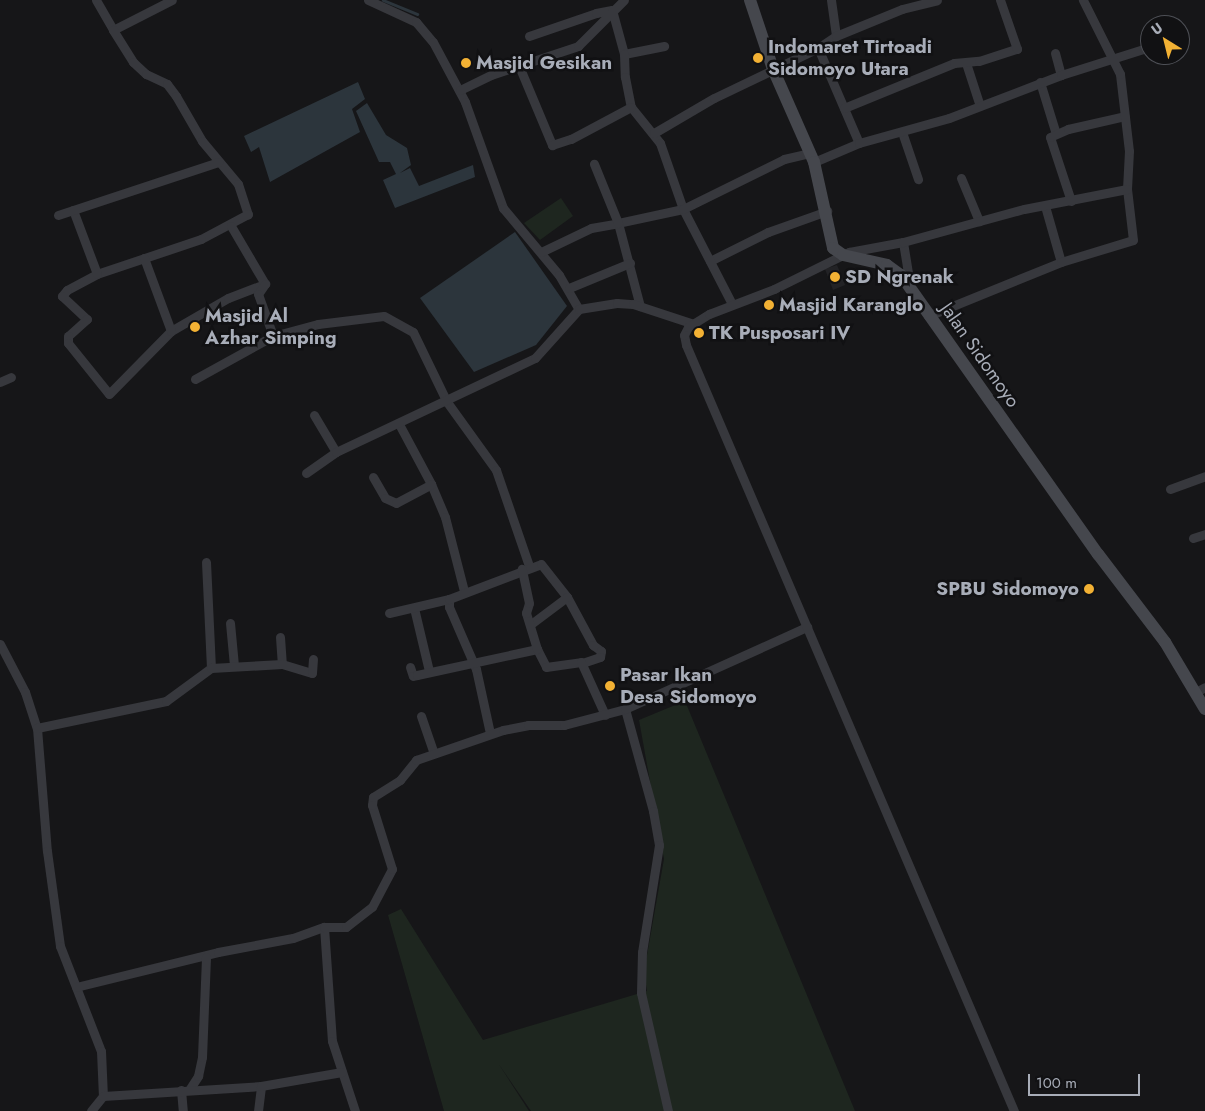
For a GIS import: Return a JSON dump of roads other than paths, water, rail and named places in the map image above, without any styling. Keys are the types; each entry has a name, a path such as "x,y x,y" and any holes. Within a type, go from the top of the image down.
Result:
{"main road":[{"path":"750,0 773,69 812,158 827,212 830,244 843,255"},
{"name":"Jalan Sidomoyo","path":"843,255 887,266 911,288 928,316 1098,554 1200,690 1205,709"}],"street":[{"path":"96,0 133,62 146,74 167,84 176,96 218,162 238,184 248,210 246,217 231,226 97,274 67,290 62,296 87,319 68,336 68,344 107,394 171,331 228,298 265,284"},
{"path":"113,30 172,0"},
{"path":"368,0 423,28 460,90 503,208 569,288 579,309"},
{"path":"460,90 519,66 578,46 624,0"},
{"path":"831,0 836,36"},
{"path":"654,133 714,98 818,48 836,36 902,9 937,0"},
{"path":"844,108 954,63 966,63 1017,50 1000,0"},
{"path":"928,316 1060,262 1133,240 1127,189 1129,151 1120,74 1113,56 1082,0"},
{"path":"530,36 596,13 612,10"},
{"path":"612,10 624,54 625,78 631,106 641,122 654,133 668,160 683,209 732,304"},
{"path":"624,54 664,46"},
{"path":"818,48 859,144"},
{"path":"541,252 591,228 683,209 784,159 812,158 902,132 980,106 1113,56 1140,49"},
{"path":"1055,54 1061,75"},
{"path":"966,63 980,106"},
{"path":"519,66 552,146 572,139 631,106"},
{"path":"1040,82 1056,134"},
{"path":"1071,201 1050,142 1050,137 1125,116"},
{"path":"902,132 918,179"},
{"path":"58,215 218,162"},
{"path":"594,164 618,223 640,306"},
{"path":"960,178 979,221"},
{"path":"1014,1111 686,345 684,335 694,324 732,304 774,289 843,255 903,242 979,221 1127,189"},
{"path":"1045,206 1060,262"},
{"path":"73,210 97,274"},
{"path":"710,261 768,232 827,212"},
{"path":"231,226 265,284"},
{"path":"903,242 911,288"},
{"path":"144,258 171,331"},
{"path":"569,288 630,263"},
{"path":"265,284 258,294 273,336"},
{"path":"306,473 336,452 447,402 542,354 579,309 617,303 640,306 694,324"},
{"path":"195,379 273,336 318,324 389,317 416,335 447,402 496,470 525,568 523,584 529,603 526,613 536,649 546,667 576,660 582,664 605,715"},
{"path":"0,382 11,377"},
{"path":"314,415 336,452"},
{"path":"398,424 431,484 447,525 464,591"},
{"path":"1170,488 1205,476"},
{"path":"373,477 385,498 396,504 431,484"},
{"path":"1193,538 1205,534"},
{"path":"206,562 211,668"},
{"path":"389,613 449,599 464,591 525,568 544,565 567,597 591,642 602,653 600,657 582,664"},
{"path":"530,624 567,597"},
{"path":"449,599 449,606 475,664 490,733"},
{"path":"414,608 429,671"},
{"path":"230,623 234,665"},
{"path":"76,987 293,938 324,927 346,926 366,912 376,900 392,869 372,805 373,797 400,780 416,760 490,733 528,725 564,725 625,709 807,627"},
{"path":"280,637 282,664"},
{"path":"0,644 25,692 37,728 55,918 60,946 101,1051 103,1096 91,1111"},
{"path":"410,667 413,676 429,671 475,664 536,649"},
{"path":"37,728 166,701 211,668 234,665 282,664 312,673 314,659"},
{"path":"625,709 653,811 659,845 642,952 641,993 668,1111"},
{"path":"421,716 434,753"},
{"path":"324,927 332,1041 355,1111"},
{"path":"183,1111 185,1090 198,1076 202,1057 206,957"},
{"path":"103,1096 261,1086 342,1072"},
{"path":"258,1111 261,1086"}],"waterway":[{"path":"383,0 417,14"}],"place":[{"name":"Indomaret Tirtoadi Sidomoyo Utara","path":"758,58"},
{"name":"Masjid Gesikan","path":"466,63"},
{"name":"SD Ngrenak","path":"835,277"},
{"name":"Masjid Karanglo","path":"769,305"},
{"name":"Masjid Al Azhar Simping","path":"195,327"},
{"name":"TK Pusposari IV","path":"699,333"},
{"name":"SPBU Sidomoyo","path":"1089,589"},
{"name":"Pasar Ikan Desa Sidomoyo","path":"610,686"}]}
